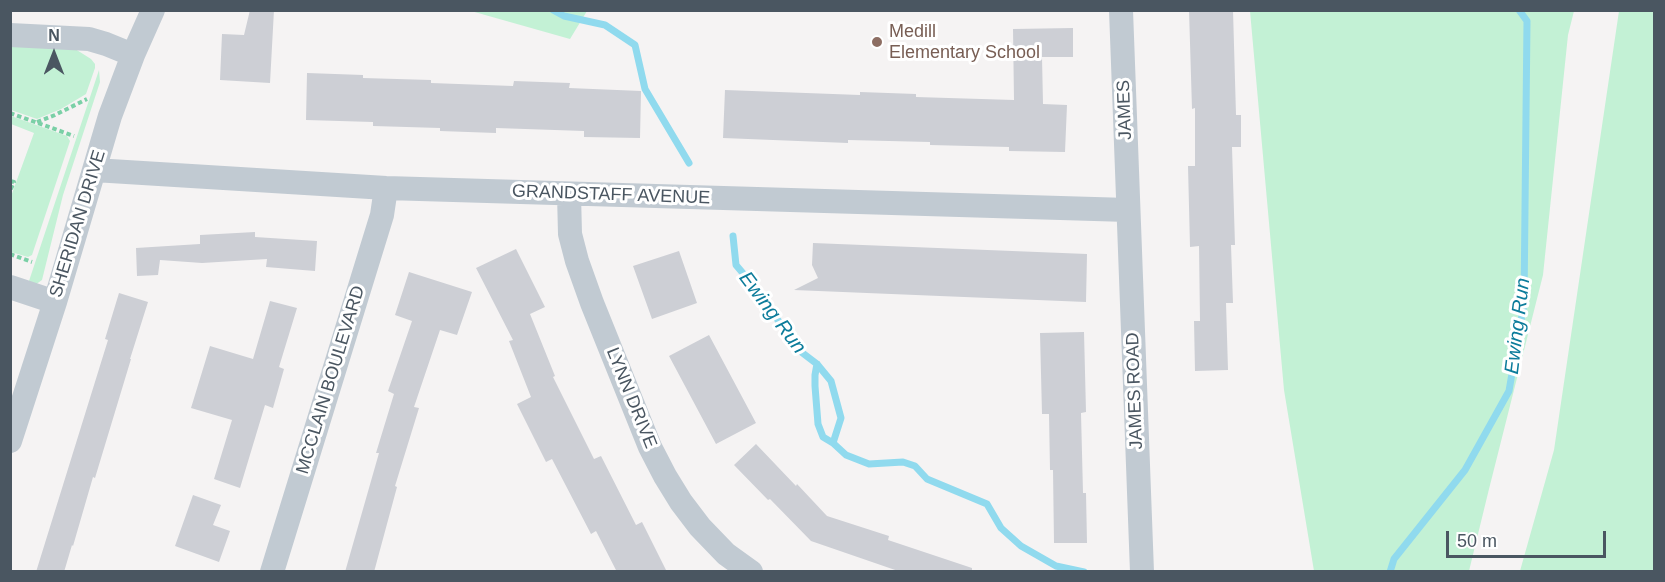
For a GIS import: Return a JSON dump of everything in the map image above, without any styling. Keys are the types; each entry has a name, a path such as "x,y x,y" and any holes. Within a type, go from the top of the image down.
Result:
{"street":[{"name":"SHERIDAN DRIVE","path":"10,441 55,302 110,116 153,10"},
{"name":"JAMES","path":"1121,10 1128,210"},
{"path":"10,35 89,39 133,55"},
{"name":"GRANDSTAFF AVENUE","path":"94,170 386,188 1128,210"},
{"name":"MCCLAIN BOULEVARD","path":"272,572 382,215 386,188"},
{"name":"LYNN DRIVE","path":"569,194 570,234 577,261 664,477 700,527 726,554 750,572"},
{"name":"JAMES ROAD","path":"1128,210 1142,572"},
{"path":"10,287 55,302"}],"path":[{"path":"36,122 87,99"},
{"path":"10,113 74,136"},
{"path":"10,181 14,182 10,191"},
{"path":"10,254 32,262"}],"green space":[{"path":"471,11 587,11 570,39"},
{"path":"1250,11 1574,11 1568,35 1543,275 1469,571 1314,571 1284,390"},
{"path":"1619,11 1654,11 1654,571 1520,571 1554,450"},
{"path":"10,43 72,47 91,59 95,68 86,94 61,109 37,119 11,110"},
{"path":"99,70 100,82 63,195 42,280 35,285 28,284"},
{"path":"11,116 67,136 70,141 32,255 28,257 11,252 10,199 34,133 11,124"}],"building":[{"path":"250,10 274,10 270,83 220,80 222,34 244,35"},
{"path":"1189,10 1233,10 1236,115 1241,115 1241,147 1232,147 1235,245 1231,245 1233,303 1226,303 1228,370 1195,371 1194,321 1200,321 1199,246 1190,247 1188,166 1195,166 1195,108 1192,109"},
{"path":"1073,28 1073,57 1042,57 1043,104 1067,105 1065,152 1009,151 1009,147 930,145 930,142 848,140 848,143 723,138 725,90 860,95 860,92 916,94 916,97 1014,100 1013,29"},
{"path":"307,73 363,75 363,78 431,80 431,83 513,86 514,81 570,83 569,88 641,91 640,138 584,137 584,131 496,128 496,133 440,131 440,128 373,126 373,122 306,120"},
{"path":"255,232 255,237 317,241 315,271 266,267 267,259 202,263 160,260 158,275 137,276 136,248 200,244 200,235"},
{"path":"813,243 1087,254 1086,302 794,290 818,278 812,265"},
{"path":"516,249 545,307 530,314 555,376 553,377 594,459 601,456 636,525 642,522 667,572 617,572 596,531 591,534 552,459 546,462 517,404 531,397 509,341 513,340 476,268"},
{"path":"679,251 697,303 652,319 633,266"},
{"path":"409,272 472,292 457,335 440,330 414,407 419,408 395,486 397,487 374,572 345,572 394,394 388,391 412,321 395,315"},
{"path":"119,293 148,302 64,572 36,572 108,340 105,339"},
{"path":"270,301 297,308 279,367 284,369 273,408 265,405 240,488 214,479 232,420 191,408 210,346 253,359"},
{"path":"1084,332 1086,412 1081,413 1087,543 1054,543 1053,470 1050,470 1049,414 1042,414 1040,333"},
{"path":"709,335 756,423 716,444 669,356"},
{"path":"756,444 827,516 889,536 888,540 972,568 972,572 901,572 811,541 734,465"},
{"path":"193,495 221,505 213,525 230,531 219,562 175,546"}],"waterway":[{"name":"Ewing Run","path":"553,10 564,16 605,25 635,45 645,89 689,163"},
{"name":"Ewing Run","path":"1390,572 1394,559 1465,470 1509,391 1524,303 1527,21 1519,10"},
{"name":"Ewing Run","path":"733,236 736,265 763,297 796,348 817,364 831,381 841,418 833,443 846,455 869,464 903,462 915,466 927,479 987,504 1001,528 1021,546 1056,566 1084,572"},
{"path":"817,364 815,386 818,424 823,437 833,443"}],"place":[{"name":"Medill Elementary School","path":"877,42"}]}
